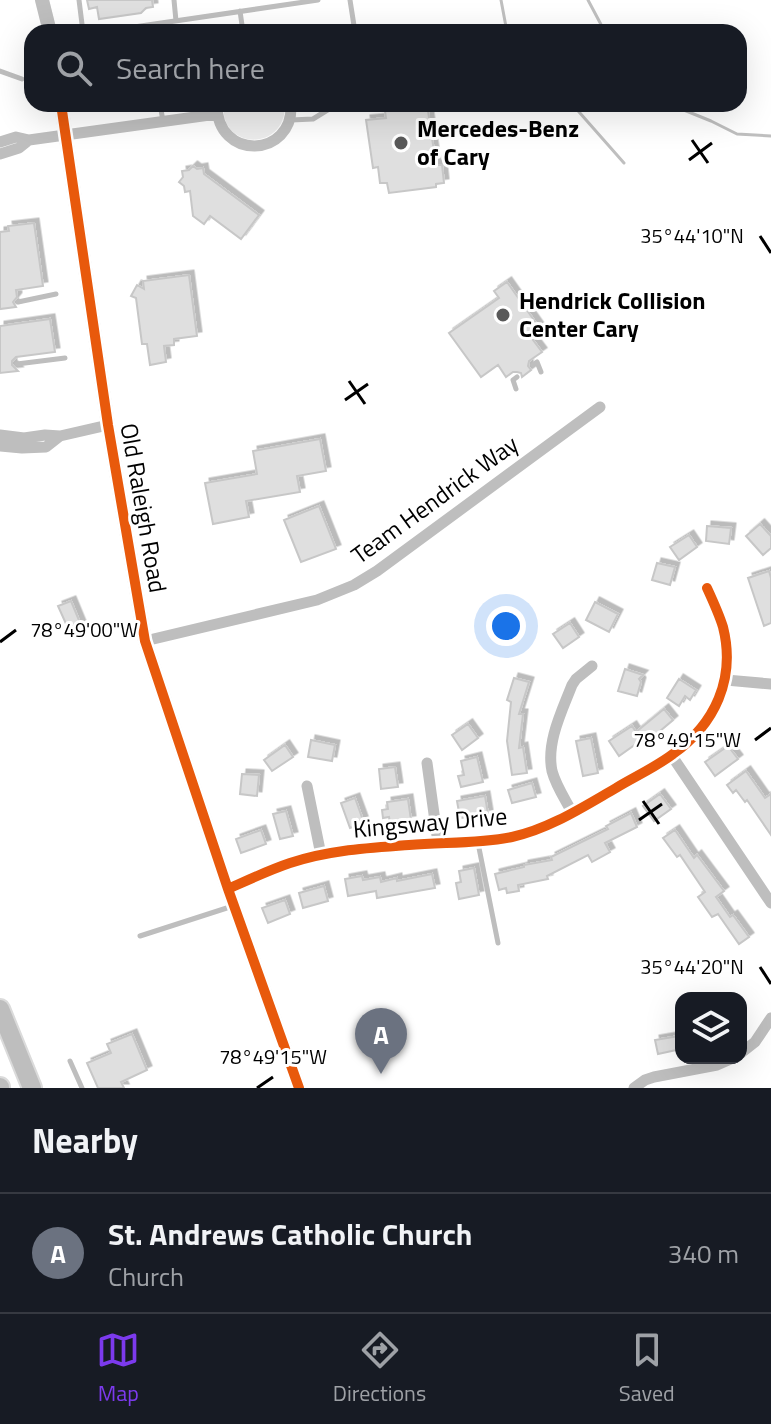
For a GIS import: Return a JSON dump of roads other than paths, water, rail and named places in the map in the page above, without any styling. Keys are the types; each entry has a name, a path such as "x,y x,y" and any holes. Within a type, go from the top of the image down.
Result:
{"highway":[{"path":"0,1009 32,1088"}],"street":[{"path":"42,0 48,24"},
{"name":"Old Raleigh Road","path":"62,112 108,425 145,641 299,1088"},
{"path":"0,142 16,137 29,140 163,122 205,112"},
{"path":"218,112 226,134 234,141 255,147 266,145 284,133 290,112"},
{"path":"0,154 19,148 29,140"},
{"name":"Team Hendrick Way","path":"145,641 306,603 354,585 600,407"},
{"path":"0,435 24,438 60,436 108,425"},
{"path":"0,446 46,447 60,436"},
{"name":"Kingsway Drive","path":"228,889 291,863 321,855 359,849 478,842 529,833 672,756 702,729 714,710 726,680 723,628 707,588"},
{"path":"572,812 553,774 552,741 572,685 592,666"},
{"path":"726,680 771,684"},
{"path":"672,756 771,903"},
{"path":"427,763 438,843"},
{"path":"307,786 321,855"},
{"path":"747,1048 771,1018"},
{"path":"634,1088 645,1080 719,1064"}],"lane":[{"path":"79,0 82,24"},
{"path":"166,0 174,2 176,21"},
{"path":"158,24 281,3 318,0"},
{"path":"350,0 354,24"},
{"path":"240,11 242,24"},
{"path":"0,71 22,79"},
{"path":"161,112 163,122"},
{"path":"290,120 313,119 324,112"},
{"path":"18,302 56,294"},
{"path":"17,364 65,358"},
{"path":"533,365 537,362 541,372"},
{"path":"516,389 513,380 517,377"},
{"path":"478,842 498,943"},
{"path":"140,936 234,905"},
{"path":"70,1061 82,1088"}],"waterway":[{"path":"501,0 506,24"},
{"path":"588,0 601,24"},
{"path":"579,112 624,163"},
{"path":"689,112 737,134 771,136"}],"place":[{"name":"Mercedes-Benz of Cary","path":"401,143"},
{"name":"Hendrick Collision Center Cary","path":"503,315"},
{"name":"St. Andrews Catholic Church","path":"381,1074"}]}
